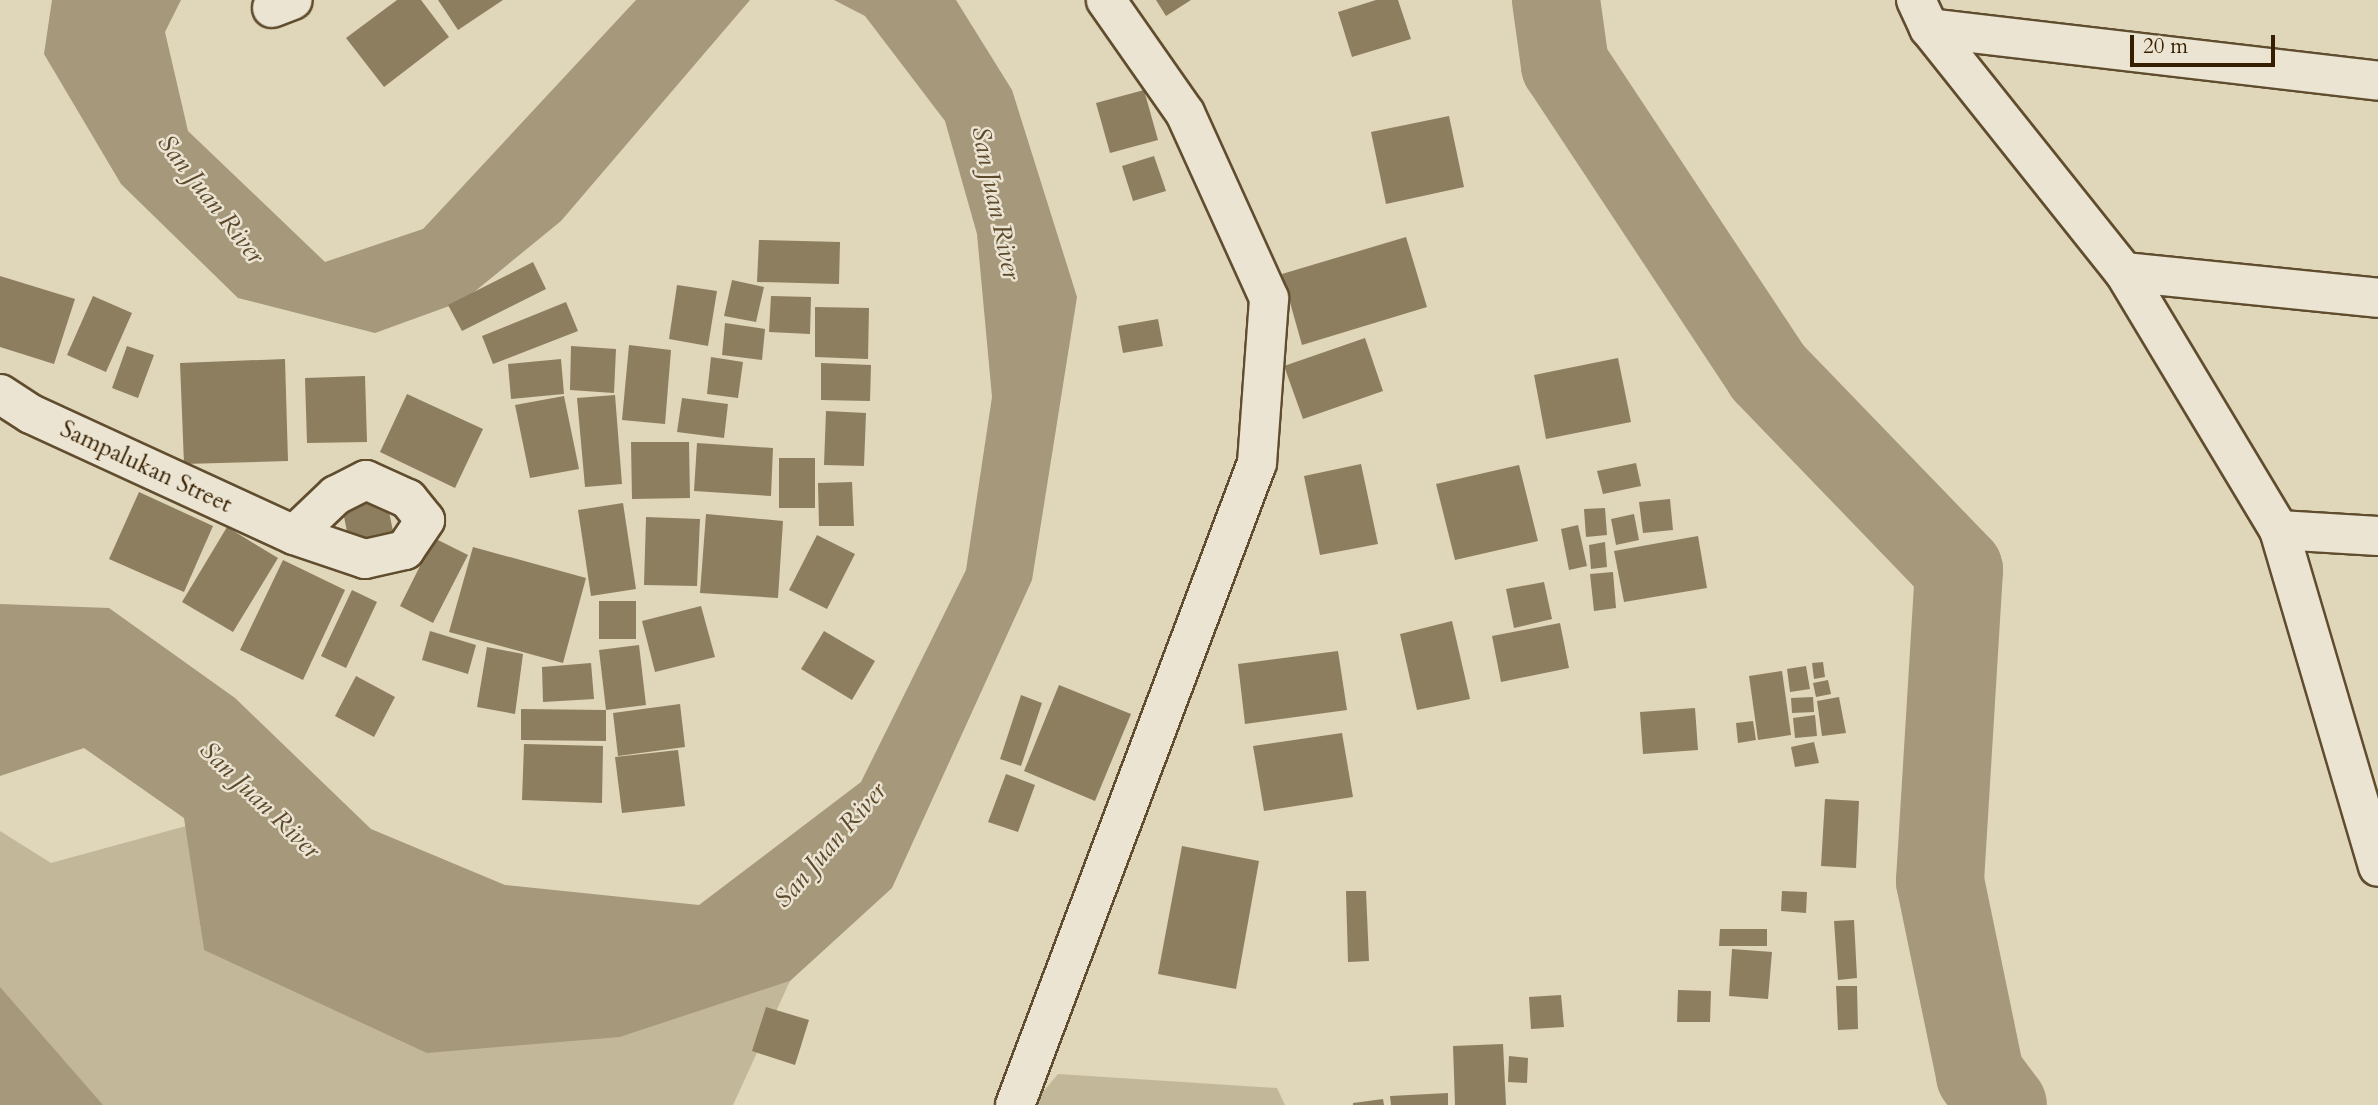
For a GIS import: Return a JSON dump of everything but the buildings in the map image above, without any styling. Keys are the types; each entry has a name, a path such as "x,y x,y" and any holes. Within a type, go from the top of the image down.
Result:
{"street":[{"path":"1014,1105 1256,464 1269,298 1185,113 1106,0"},
{"path":"1922,14 2378,80"},
{"path":"1922,14 2124,272 2279,530 2378,867"},
{"path":"2124,272 2378,298"},
{"name":"Sampalukan Street","path":"0,394 31,414 294,535"},
{"path":"2279,530 2378,536"}],"shaded area":[{"path":"186,826 204,950 623,1036 790,981 733,1105 0,1105 0,831 51,863"},
{"path":"1058,1074 1277,1088 1285,1105 1032,1105"}],"water":[{"name":"San Juan River","path":"52,0 181,0 165,32 188,131 325,262 423,229 636,0 750,0 561,221 463,301 375,333 238,298 121,184 44,54"},
{"name":"San Juan River","path":"834,0 956,0 1012,90 1077,297 1032,580 892,888 790,981 620,1037 427,1053 204,950 184,818 84,748 0,776 0,604 109,608 235,698 371,829 505,885 699,905 861,782 966,570 992,397 977,234 945,121 865,16"},
{"path":"0,987 103,1105 0,1105"}],"waterway":[{"path":"1556,0 1565,65 1768,372 1959,570 1940,881 1980,1075 2003,1105"}]}
